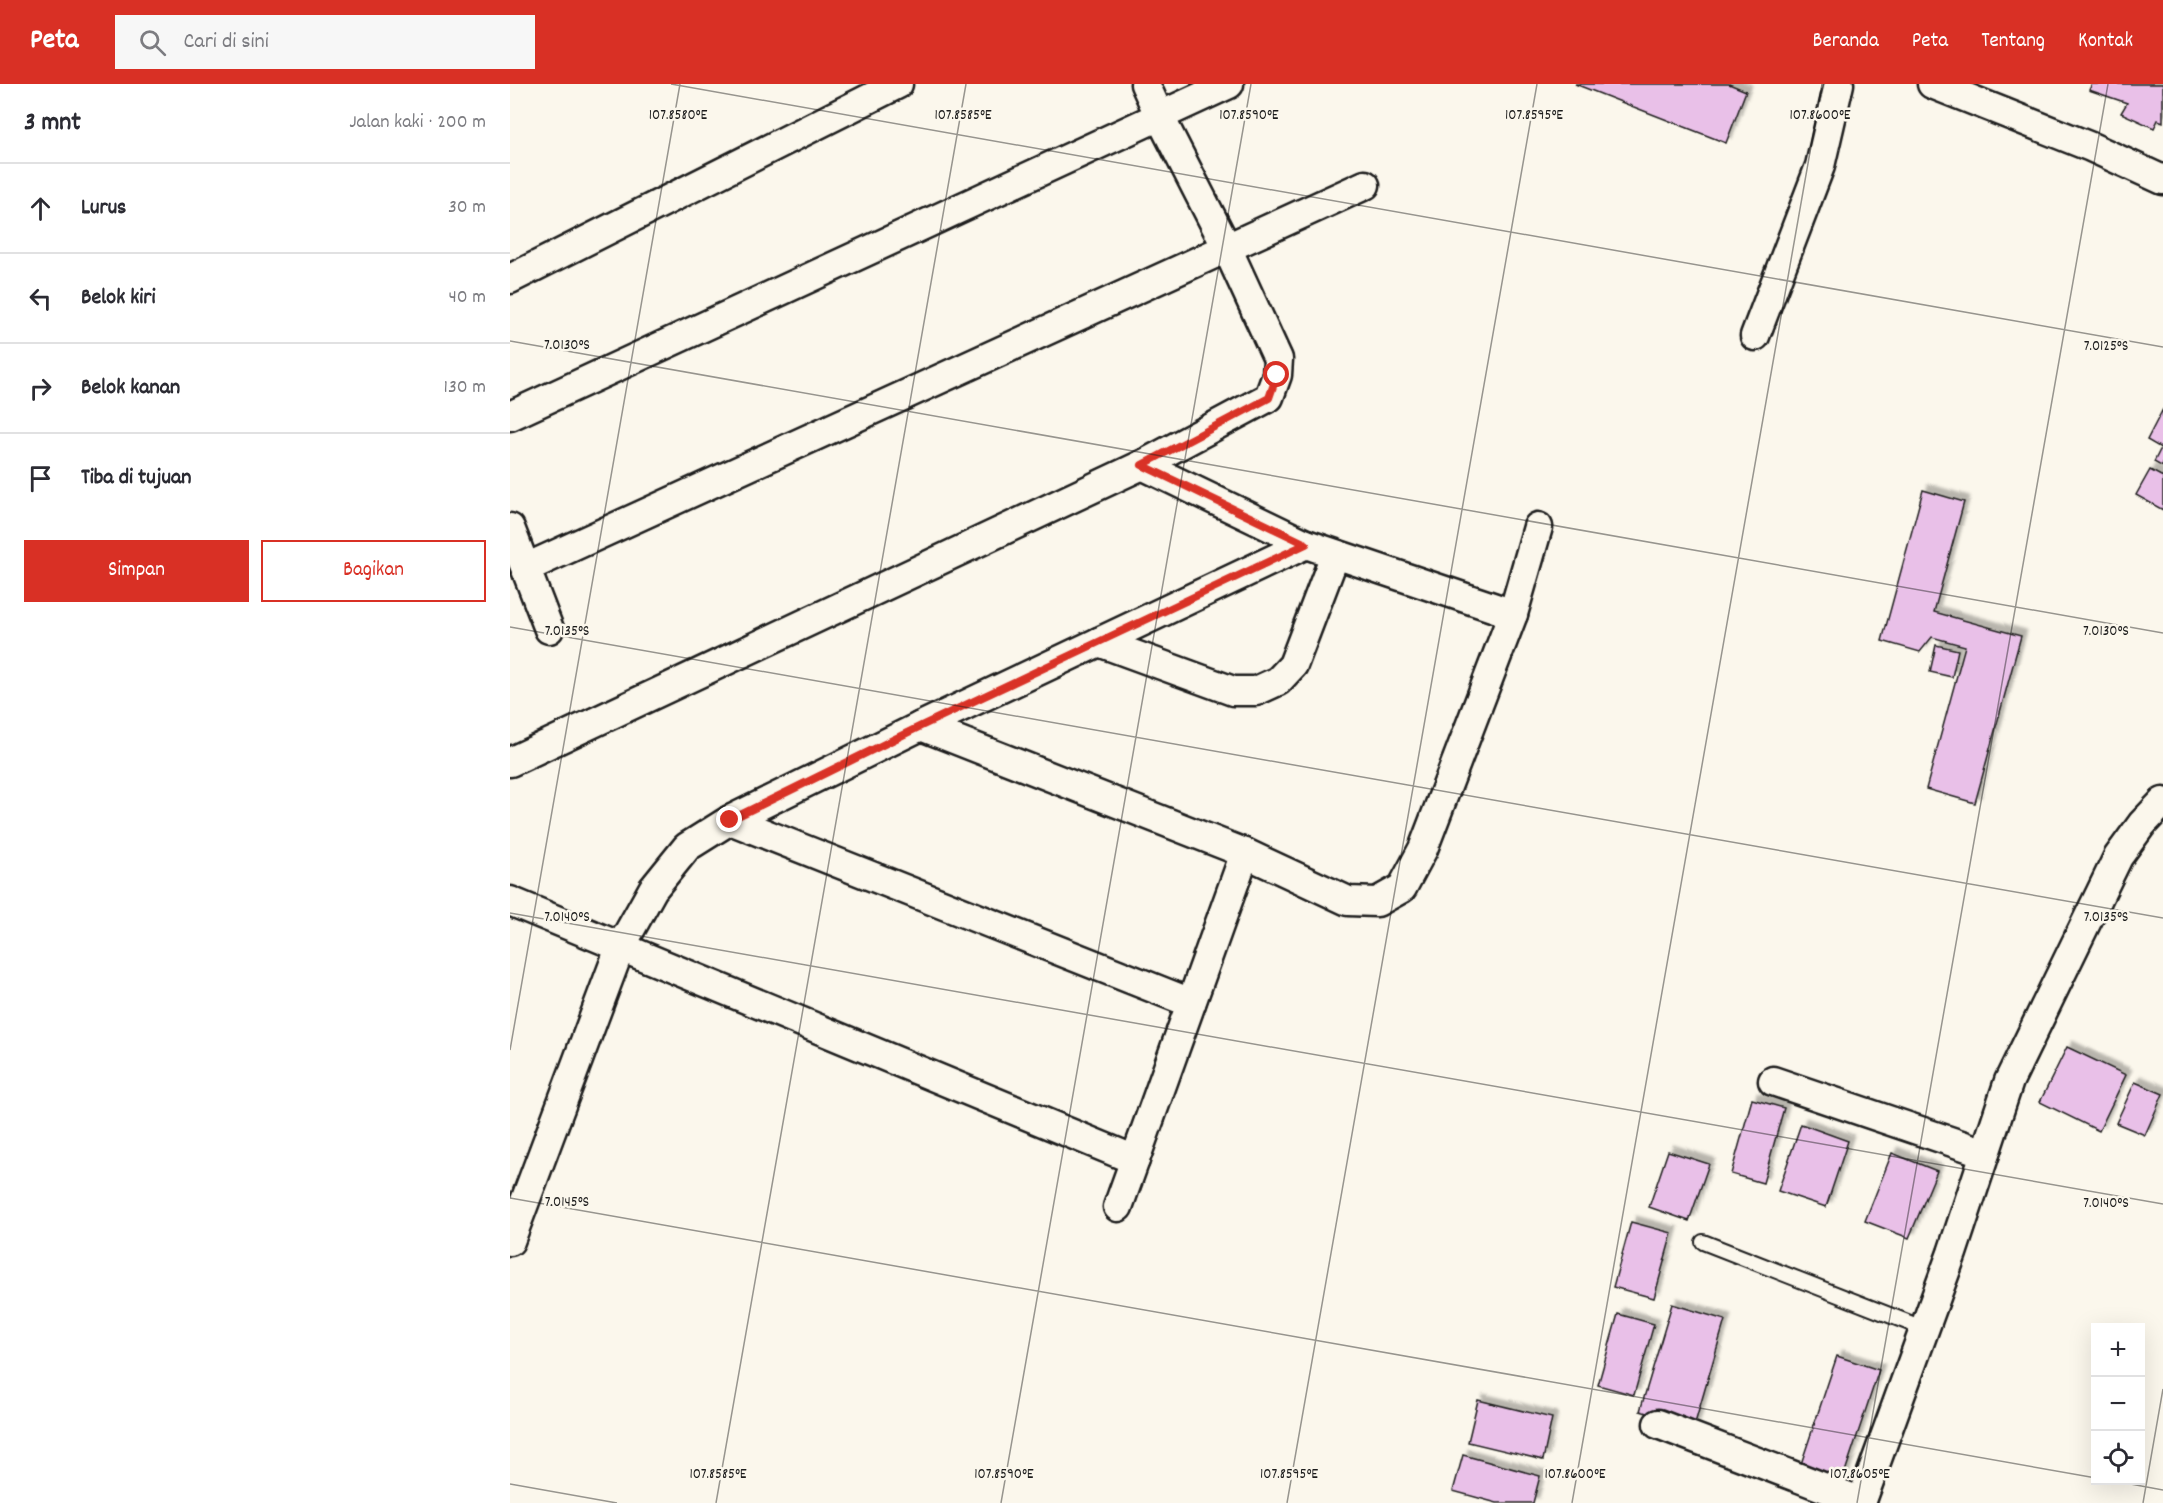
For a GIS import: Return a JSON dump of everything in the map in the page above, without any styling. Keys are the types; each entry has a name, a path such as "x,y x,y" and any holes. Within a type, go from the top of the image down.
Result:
{"street":[{"path":"510,279 898,84"},
{"path":"510,762 1142,465 1269,398 1277,375 1278,360 1227,248 1145,84"},
{"path":"510,416 1228,84"},
{"path":"1755,336 1820,166 1839,84"},
{"path":"1932,84 2091,147 2163,180"},
{"path":"526,568 1365,185"},
{"path":"1142,465 1306,544 1513,614"},
{"path":"921,726 1245,853 1348,901 1377,902 1402,888 1423,849 1513,614 1538,527"},
{"path":"510,528 549,629"},
{"path":"510,1241 620,948 653,889 687,847 730,820 921,726 1306,544"},
{"path":"1099,642 1233,691 1256,691 1278,681 1293,665 1335,555"},
{"path":"1658,1424 1862,1502 1925,1329 2009,1081 2118,857 2142,824 2163,802"},
{"path":"730,820 1191,1003"},
{"path":"1118,1207 1245,853"},
{"path":"510,901 1135,1160"},
{"path":"1773,1081 1985,1153"}],"lane":[{"path":"1702,1242 1925,1329"}],"building":[{"path":"1575,84 1729,84 1746,91 1726,143"},
{"path":"2092,84 2163,84 2163,122 2158,120 2154,128 2121,113 2127,103 2089,90"},
{"path":"2163,409 2163,467 2154,462 2161,448 2147,440"},
{"path":"2150,470 2163,477 2163,510 2136,495"},
{"path":"1923,490 1964,502 1934,612 2021,636 1975,803 1926,789 1965,646 1932,637 1920,652 1882,641"},
{"path":"1936,645 1958,650 1952,677 1930,672"},
{"path":"2067,1047 2126,1075 2099,1131 2040,1102"},
{"path":"2135,1082 2163,1094 2145,1135 2116,1123"},
{"path":"1752,1099 1784,1108 1763,1183 1731,1174"},
{"path":"1801,1124 1848,1141 1826,1207 1778,1191"},
{"path":"1668,1151 1709,1164 1689,1221 1649,1207"},
{"path":"1892,1153 1937,1171 1909,1238 1865,1221"},
{"path":"1631,1222 1672,1233 1654,1298 1613,1287"},
{"path":"1672,1304 1725,1320 1694,1427 1640,1411"},
{"path":"1618,1314 1654,1324 1634,1395 1598,1385"},
{"path":"1837,1356 1879,1370 1842,1481 1800,1467"},
{"path":"1478,1400 1552,1418 1543,1460 1468,1442"},
{"path":"1463,1455 1540,1476 1533,1503 1497,1503 1453,1491"}],"route":[{"path":"730,820 921,726 1306,544 1142,465 1269,398 1277,375"}]}
